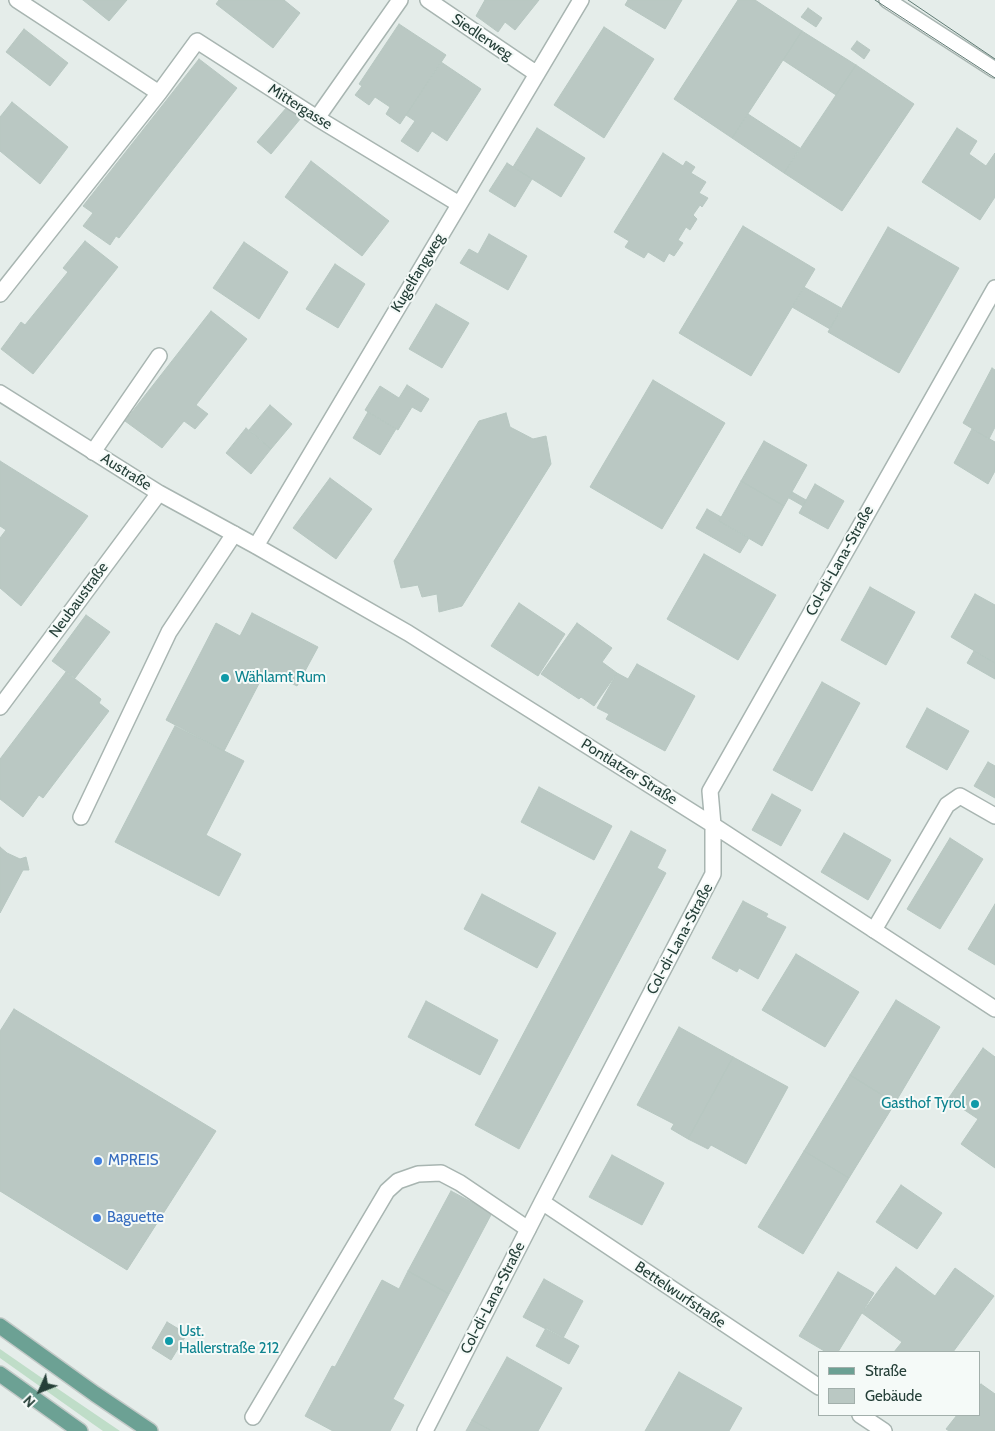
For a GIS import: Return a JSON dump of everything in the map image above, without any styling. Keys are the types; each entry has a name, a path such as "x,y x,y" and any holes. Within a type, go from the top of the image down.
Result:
{"main road":[{"path":"0,1326 150,1431"},
{"path":"0,1374 80,1431"}],"street":[{"path":"17,0 159,93"},
{"path":"317,118 400,0"},
{"name":"Siedlerweg","path":"428,0 537,74"},
{"name":"Kugelfangweg","path":"256,546 581,0"},
{"path":"887,0 995,70"},
{"name":"Mittergasse","path":"0,294 159,93 197,41 317,118 459,204"},
{"name":"Col-di-Lana-Straße","path":"424,1431 713,874 713,825 710,791 995,288"},
{"path":"93,452 159,356"},
{"name":"Austraße","path":"0,393 158,492 256,546"},
{"name":"Neubaustraße","path":"0,707 158,492"},
{"path":"80,817 169,632 234,534"},
{"name":"Pontlatzer Straße","path":"256,546 408,633 713,825 995,1009"},
{"path":"874,930 947,805 960,796 995,816"},
{"path":"253,1417 387,1191 398,1181 418,1174 441,1173 460,1183 528,1229"},
{"name":"Bettelwurfstraße","path":"542,1202 818,1387"},
{"path":"862,1416 884,1431"}],"green space":[{"path":"0,1349 120,1431 103,1431 0,1358"}],"building":[{"path":"83,0 127,0 109,21"},
{"path":"219,0 284,0 300,13 273,48 216,4"},
{"path":"485,0 539,0 515,30 505,22 498,32 476,16"},
{"path":"628,0 682,0 665,29 625,5"},
{"path":"738,0 755,0 802,31 732,138 674,99"},
{"path":"808,8 822,18 816,27 801,17"},
{"path":"399,24 446,55 400,124 386,114 390,107 375,97 369,105 355,95 362,86 359,84"},
{"path":"604,27 654,59 604,138 554,105"},
{"path":"24,29 68,63 50,86 6,52"},
{"path":"802,31 856,65 836,95 783,60"},
{"path":"857,41 870,50 864,59 851,49"},
{"path":"199,59 237,88 119,238 116,236 110,245 83,226 93,213 83,206"},
{"path":"441,62 481,89 447,141 432,131 418,152 401,141 415,121 406,115"},
{"path":"856,65 914,104 842,211 784,173"},
{"path":"12,102 68,147 40,184 0,151 0,117"},
{"path":"287,107 301,118 271,154 257,142"},
{"path":"748,114 800,148 784,173 732,138"},
{"path":"537,128 585,158 561,197 513,167"},
{"path":"957,128 977,141 969,154 986,166 995,153 995,197 980,220 922,182"},
{"path":"663,153 683,166 686,161 695,167 691,173 706,182 699,193 708,198 693,215 697,219 690,230 686,227 678,240 683,243 674,256 669,253 664,262 648,252 644,258 625,247 629,241 614,232"},
{"path":"311,161 389,221 362,256 285,197"},
{"path":"507,163 532,179 515,207 489,191"},
{"path":"743,226 815,269 751,376 679,333"},
{"path":"888,227 959,268 899,373 828,332"},
{"path":"489,234 527,256 508,290 460,263 469,249 478,254"},
{"path":"85,241 118,267 33,374 1,349 21,322 25,325 68,272 63,268"},
{"path":"244,242 288,272 259,319 213,288"},
{"path":"335,264 365,284 338,328 306,309"},
{"path":"804,287 841,308 830,329 792,307"},
{"path":"436,304 469,323 442,368 409,349"},
{"path":"211,311 247,339 196,405 208,414 195,429 184,421 162,448 125,421"},
{"path":"992,368 995,370 995,427 989,439 963,423"},
{"path":"653,380 725,423 662,529 590,487"},
{"path":"407,385 429,399 421,412 412,407 398,430 365,410 380,386 399,398"},
{"path":"270,405 292,424 271,449 249,430"},
{"path":"368,412 396,429 380,455 353,438"},
{"path":"506,413 510,427 533,439 546,436 551,464 462,606 439,612 437,594 422,597 418,585 401,588 394,561 479,421"},
{"path":"246,428 271,449 251,474 226,453"},
{"path":"972,429 995,442 995,471 988,484 954,463"},
{"path":"764,441 807,465 784,506 741,481"},
{"path":"0,461 88,516 21,606 0,588 0,538 6,530 0,526"},
{"path":"330,478 372,509 336,559 293,528"},
{"path":"741,481 784,506 762,546 719,521"},
{"path":"815,484 844,501 828,529 799,513"},
{"path":"792,492 806,500 803,506 789,498"},
{"path":"707,509 721,517 719,521 749,538 740,553 696,528"},
{"path":"704,554 776,595 738,660 667,619"},
{"path":"870,587 915,612 886,665 841,640"},
{"path":"975,594 995,605 995,663 951,637"},
{"path":"519,603 565,634 538,676 491,646"},
{"name":"Wählamt Rum","path":"252,613 318,647 297,686 266,670 224,751 166,720 216,623 240,636"},
{"path":"86,615 110,632 75,678 52,661"},
{"path":"577,623 612,648 602,662 617,673 594,706 581,697 579,699 541,674"},
{"path":"974,651 995,663 995,679 967,663"},
{"path":"637,664 695,696 665,751 606,719 609,714 597,708 617,673 628,679"},
{"path":"66,672 101,699 99,703 109,711 43,798 39,795 23,817 0,799 0,759"},
{"path":"822,682 860,703 812,791 773,770"},
{"path":"927,708 969,731 947,770 906,747"},
{"path":"175,726 244,761 206,835 241,854 219,896 115,842"},
{"path":"988,762 995,766 995,798 974,786"},
{"path":"539,787 612,826 594,860 521,822"},
{"path":"772,794 801,810 781,846 752,830"},
{"path":"631,831 666,850 657,868 666,873 519,1149 475,1125"},
{"path":"844,833 891,860 868,900 821,872"},
{"path":"950,838 983,859 940,929 907,909"},
{"path":"0,847 7,853 20,859 26,857 29,870 23,870 0,913"},
{"path":"482,894 556,933 537,968 464,929"},
{"path":"743,901 768,914 766,917 786,927 758,979 739,968 737,972 712,958"},
{"path":"995,904 995,965 968,949"},
{"path":"796,954 859,992 825,1047 762,1010"},
{"path":"896,1000 940,1027 895,1103 850,1075"},
{"path":"426,1001 498,1040 480,1075 408,1037"},
{"name":"MPREIS","path":"14,1009 216,1131 127,1270 0,1191 0,1031"},
{"path":"679,1027 733,1057 688,1139 671,1129 674,1124 637,1105"},
{"name":"Gasthof Tyrol","path":"983,1048 995,1057 995,1168 961,1144 978,1119 948,1099"},
{"path":"733,1057 788,1087 746,1164 711,1145 708,1149 688,1139"},
{"path":"850,1075 895,1103 849,1178 804,1151"},
{"path":"804,1151 849,1178 803,1254 758,1227"},
{"path":"612,1155 664,1183 642,1225 589,1197"},
{"path":"901,1185 942,1213 917,1249 876,1222"},
{"path":"451,1191 492,1213 449,1294 408,1271"},
{"path":"896,1267 935,1296 955,1268 994,1296 954,1351 895,1351 902,1342 862,1313"},
{"path":"408,1271 449,1294 393,1399 404,1405 390,1431 333,1431 305,1416 332,1366 335,1367 382,1280 399,1289"},
{"path":"838,1272 874,1293 839,1351 824,1351 799,1336"},
{"path":"544,1279 583,1301 563,1338 523,1317"},
{"name":"Ust. Hallerstraße 212","path":"167,1322 187,1334 171,1360 152,1348"},
{"path":"546,1328 579,1346 569,1364 536,1346"},
{"path":"507,1357 562,1388 538,1431 492,1431 472,1420"},
{"path":"679,1372 742,1408 729,1431 645,1431"},
{"path":"980,1385 995,1394 995,1431 949,1431 946,1429 956,1416 980,1416"},
{"path":"472,1420 492,1431 466,1431"}],"tram line":[{"path":"875,0 995,78"},
{"path":"908,0 995,59"}],"place":[{"name":"Wählamt Rum","path":"225,678"},
{"name":"Gasthof Tyrol","path":"975,1104"},
{"name":"MPREIS","path":"98,1161"},
{"name":"Baguette","path":"97,1218"},
{"name":"Ust. Hallerstraße 212","path":"169,1341"}]}
